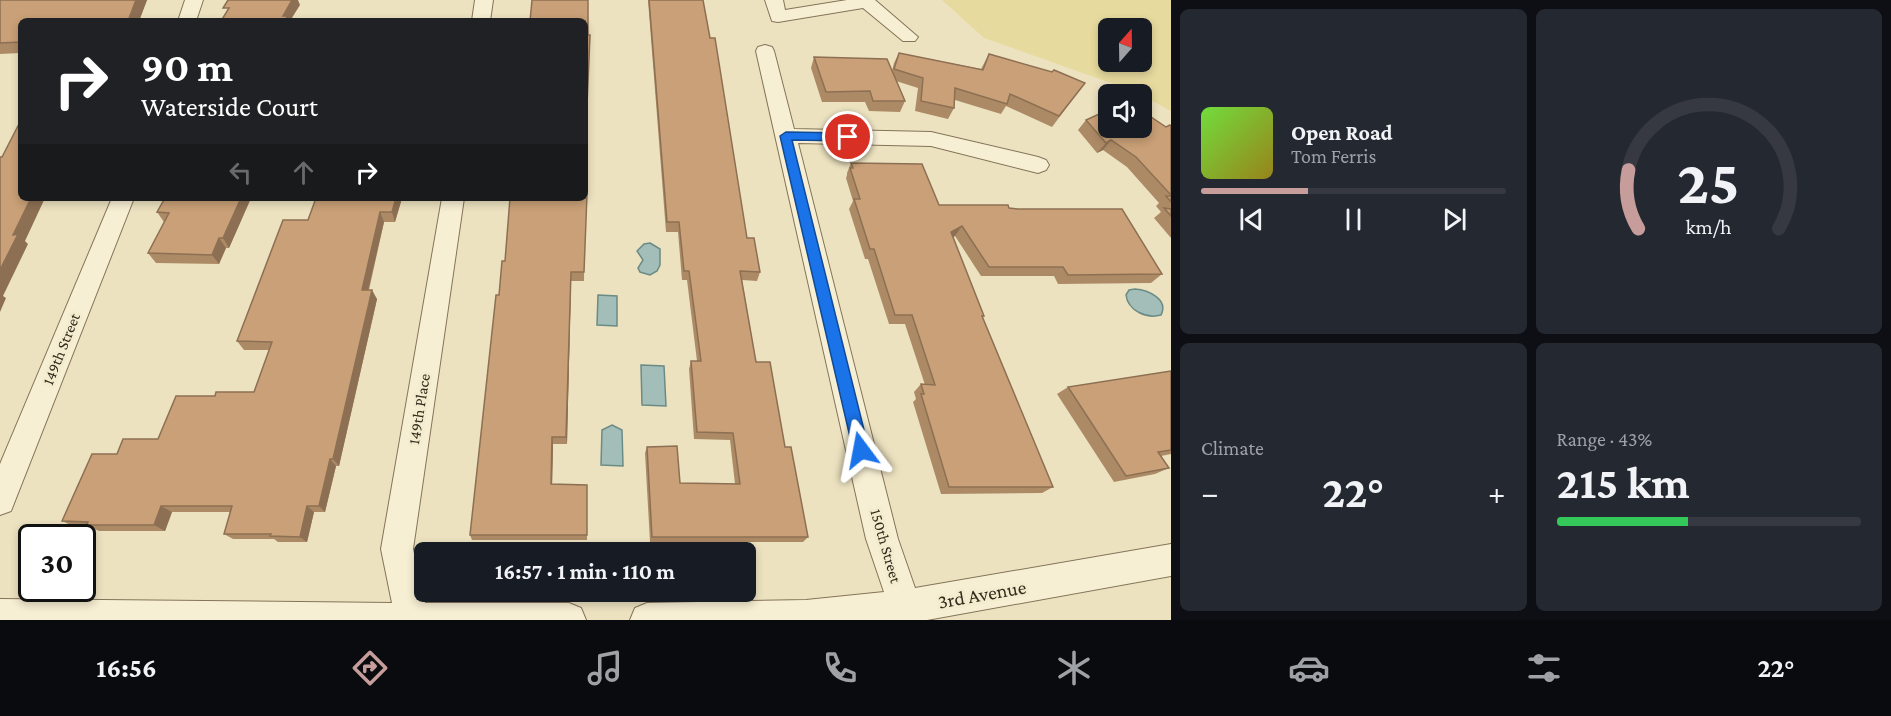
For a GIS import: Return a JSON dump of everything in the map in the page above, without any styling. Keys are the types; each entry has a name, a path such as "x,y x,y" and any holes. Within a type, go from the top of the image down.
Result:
{"street":[{"path":"188,18 194,0"},
{"path":"481,18 484,0"},
{"path":"774,0 778,17 865,1 909,37"},
{"name":"150th Street","path":"765,51 882,540 907,612"},
{"path":"786,136 931,140 1038,165"},
{"name":"149th Street","path":"0,500 122,201"},
{"name":"149th Place","path":"411,619 397,549 453,201"},
{"name":"3rd Avenue","path":"647,620 907,612 943,602 1171,560"},
{"path":"0,616 282,620 569,620"}],"sand":[{"path":"942,0 1171,0 1171,111 1152,101 1152,84 1113,84 984,38"}],"water":[{"path":"650,243 660,249 660,265 657,271 650,275 640,272 638,268 643,260 637,251 644,244"},
{"path":"1135,289 1151,293 1160,300 1163,309 1161,315 1144,315 1130,305 1126,295 1129,290"},
{"path":"598,295 617,296 617,326 597,325"},
{"path":"641,365 664,366 666,406 642,405"},
{"path":"612,425 622,430 623,466 601,465 602,430"}],"building":[{"path":"0,0 136,0 129,18 18,18 18,42 0,43"},
{"path":"228,0 292,0 283,16 287,16 286,18 223,18 229,8 223,8"},
{"path":"532,0 588,0 588,18 530,18"},
{"path":"649,0 703,0 710,38 715,38 747,238 754,238 760,272 740,271 756,362 770,362 785,447 791,447 808,537 652,537 647,447 677,446 680,483 740,484 733,433 697,432 691,361 701,361 689,271 684,271 679,222 667,222"},
{"path":"588,35 590,35 588,82"},
{"path":"899,53 983,70 989,54 1052,72 1054,70 1085,83 1059,116 1010,94 1007,104 955,88 954,108 921,101 923,78 894,69"},
{"path":"814,57 887,59 905,101 873,101 870,91 826,92"},
{"path":"1098,115 1098,134 1086,120"},
{"path":"1152,118 1166,127 1170,125 1171,195 1136,157 1111,140 1106,143 1102,138 1152,138"},
{"path":"18,126 18,201 30,201 13,235 18,234 0,270 0,157"},
{"path":"851,163 922,164 939,205 1008,205 1009,208 1018,209 1122,209 1162,274 1068,275 1063,267 989,267 962,226 951,232 984,316 982,316 1053,487 949,487 921,394 924,394 921,384 935,385 912,315 895,315 874,249 870,249 854,199 860,199 850,168 853,168"},
{"path":"163,201 240,201 223,238 219,238 212,255 148,253 169,213 157,212"},
{"path":"315,201 395,201 392,212 380,212 362,290 372,290 333,459 330,459 319,506 307,506 300,537 270,536 271,534 224,534 232,506 161,506 154,525 96,525 87,524 88,522 62,521 92,454 117,454 123,439 158,439 176,396 215,396 216,392 254,392 272,342 237,341 283,220 308,220"},
{"path":"510,201 587,201 584,272 571,272 566,437 552,437 551,484 587,485 587,535 470,535 496,295 499,295 502,261 505,261"},
{"path":"1164,208 1171,209 1171,216"},
{"path":"1171,371 1171,450 1158,452 1169,468 1126,476 1068,387"}],"route":[{"path":"848,137 786,136 861,450"}]}
